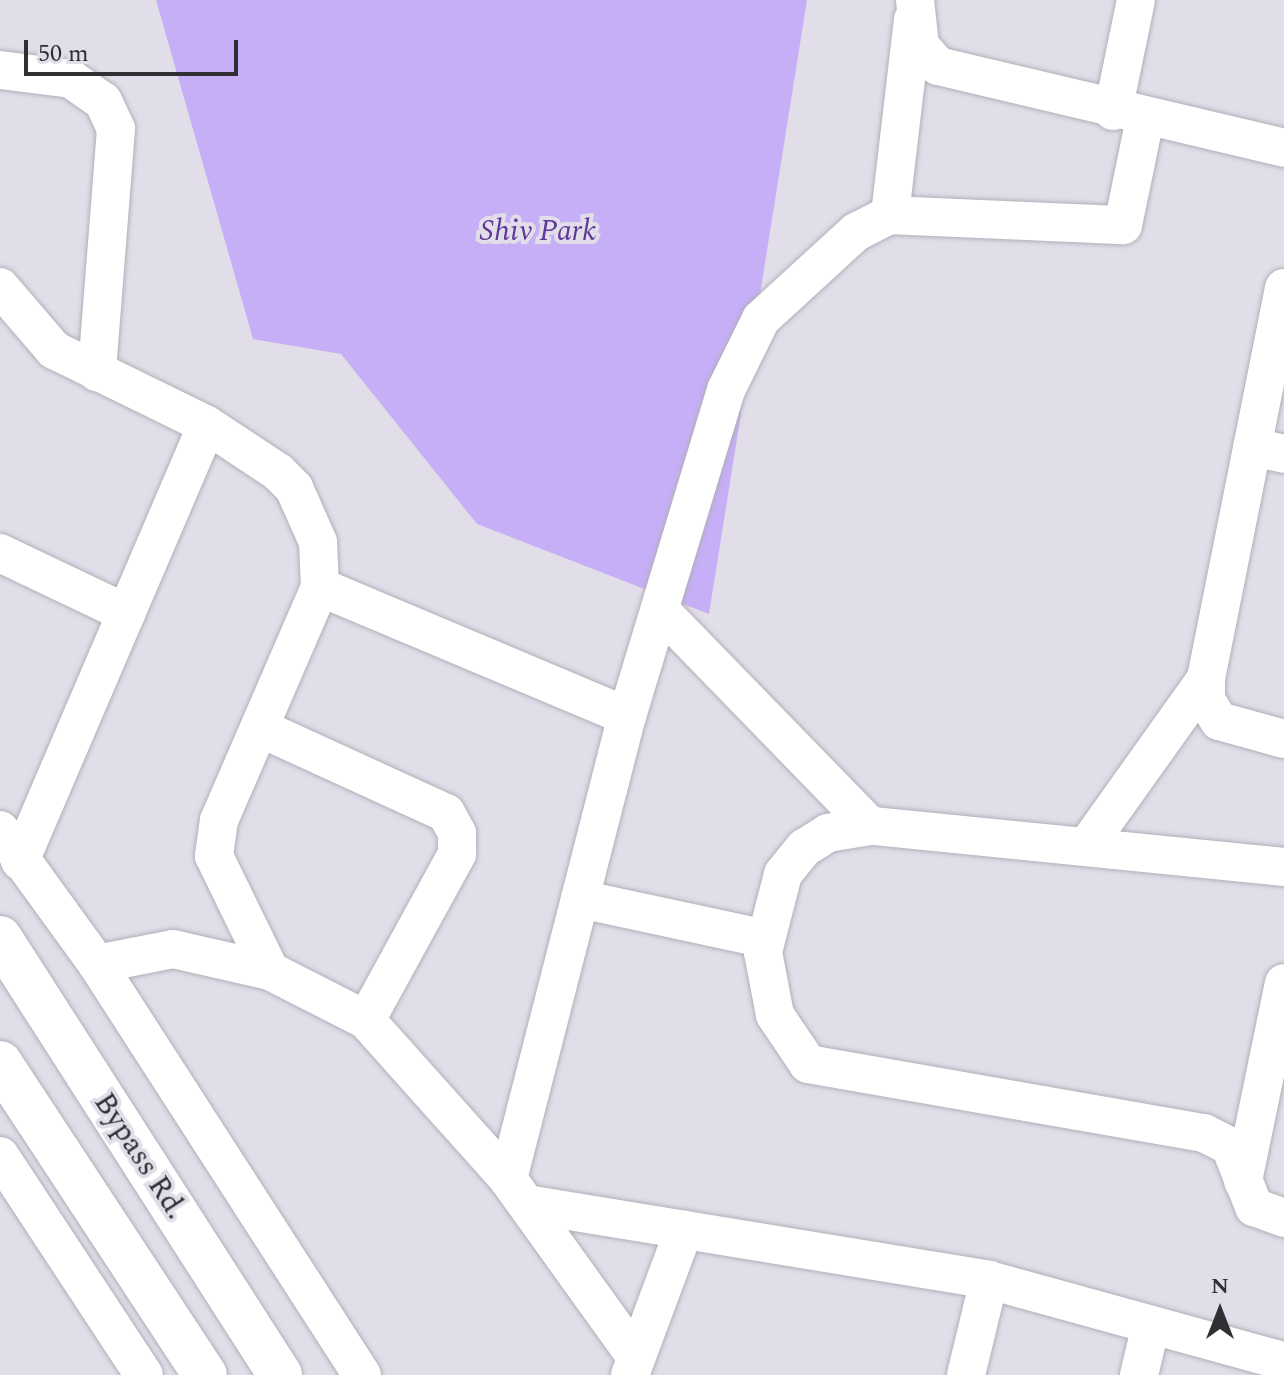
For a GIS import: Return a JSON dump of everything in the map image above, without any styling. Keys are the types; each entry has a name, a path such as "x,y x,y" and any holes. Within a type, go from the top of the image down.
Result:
{"highway":[{"name":"Bypass Rd.","path":"0,938 280,1375"},
{"path":"0,1063 205,1375"}],"street":[{"path":"517,1192 580,899 627,716 747,342 774,300 856,232 890,215 1123,225 1136,0"},
{"path":"915,5 920,46 938,66 1129,115 1284,148"},
{"path":"890,215 915,5"},
{"path":"0,70 71,79 103,101 116,129 97,372"},
{"path":"0,287 54,350 207,425 294,488 318,542 320,587 219,820 214,856 270,971"},
{"path":"1284,288 1268,450 1206,679 1206,700 1219,721 1284,739"},
{"path":"207,425 126,613 10,846 97,964 362,1375"},
{"path":"0,553 126,613"},
{"path":"320,587 627,716"},
{"path":"661,611 870,826"},
{"path":"1086,847 1206,679"},
{"path":"260,728 446,813 457,833 457,854 366,1020"},
{"path":"1284,867 870,826 828,833 804,848 783,874 766,939 775,1015 808,1064 1204,1133 1230,1146 1254,1207 1284,1218"},
{"path":"580,899 766,939"},
{"path":"97,964 173,949 270,971 366,1020 517,1192 633,1366"},
{"path":"1243,1184 1284,983"},
{"path":"0,1156 144,1375"},
{"path":"517,1192 684,1230 989,1280 1284,1361"},
{"path":"633,1366 684,1230"},
{"path":"966,1375 989,1280"},
{"path":"1139,1375 1151,1325"}],"green space":[{"name":"Shiv Park","path":"156,0 807,0 709,614 477,524 341,354 253,339"}]}
